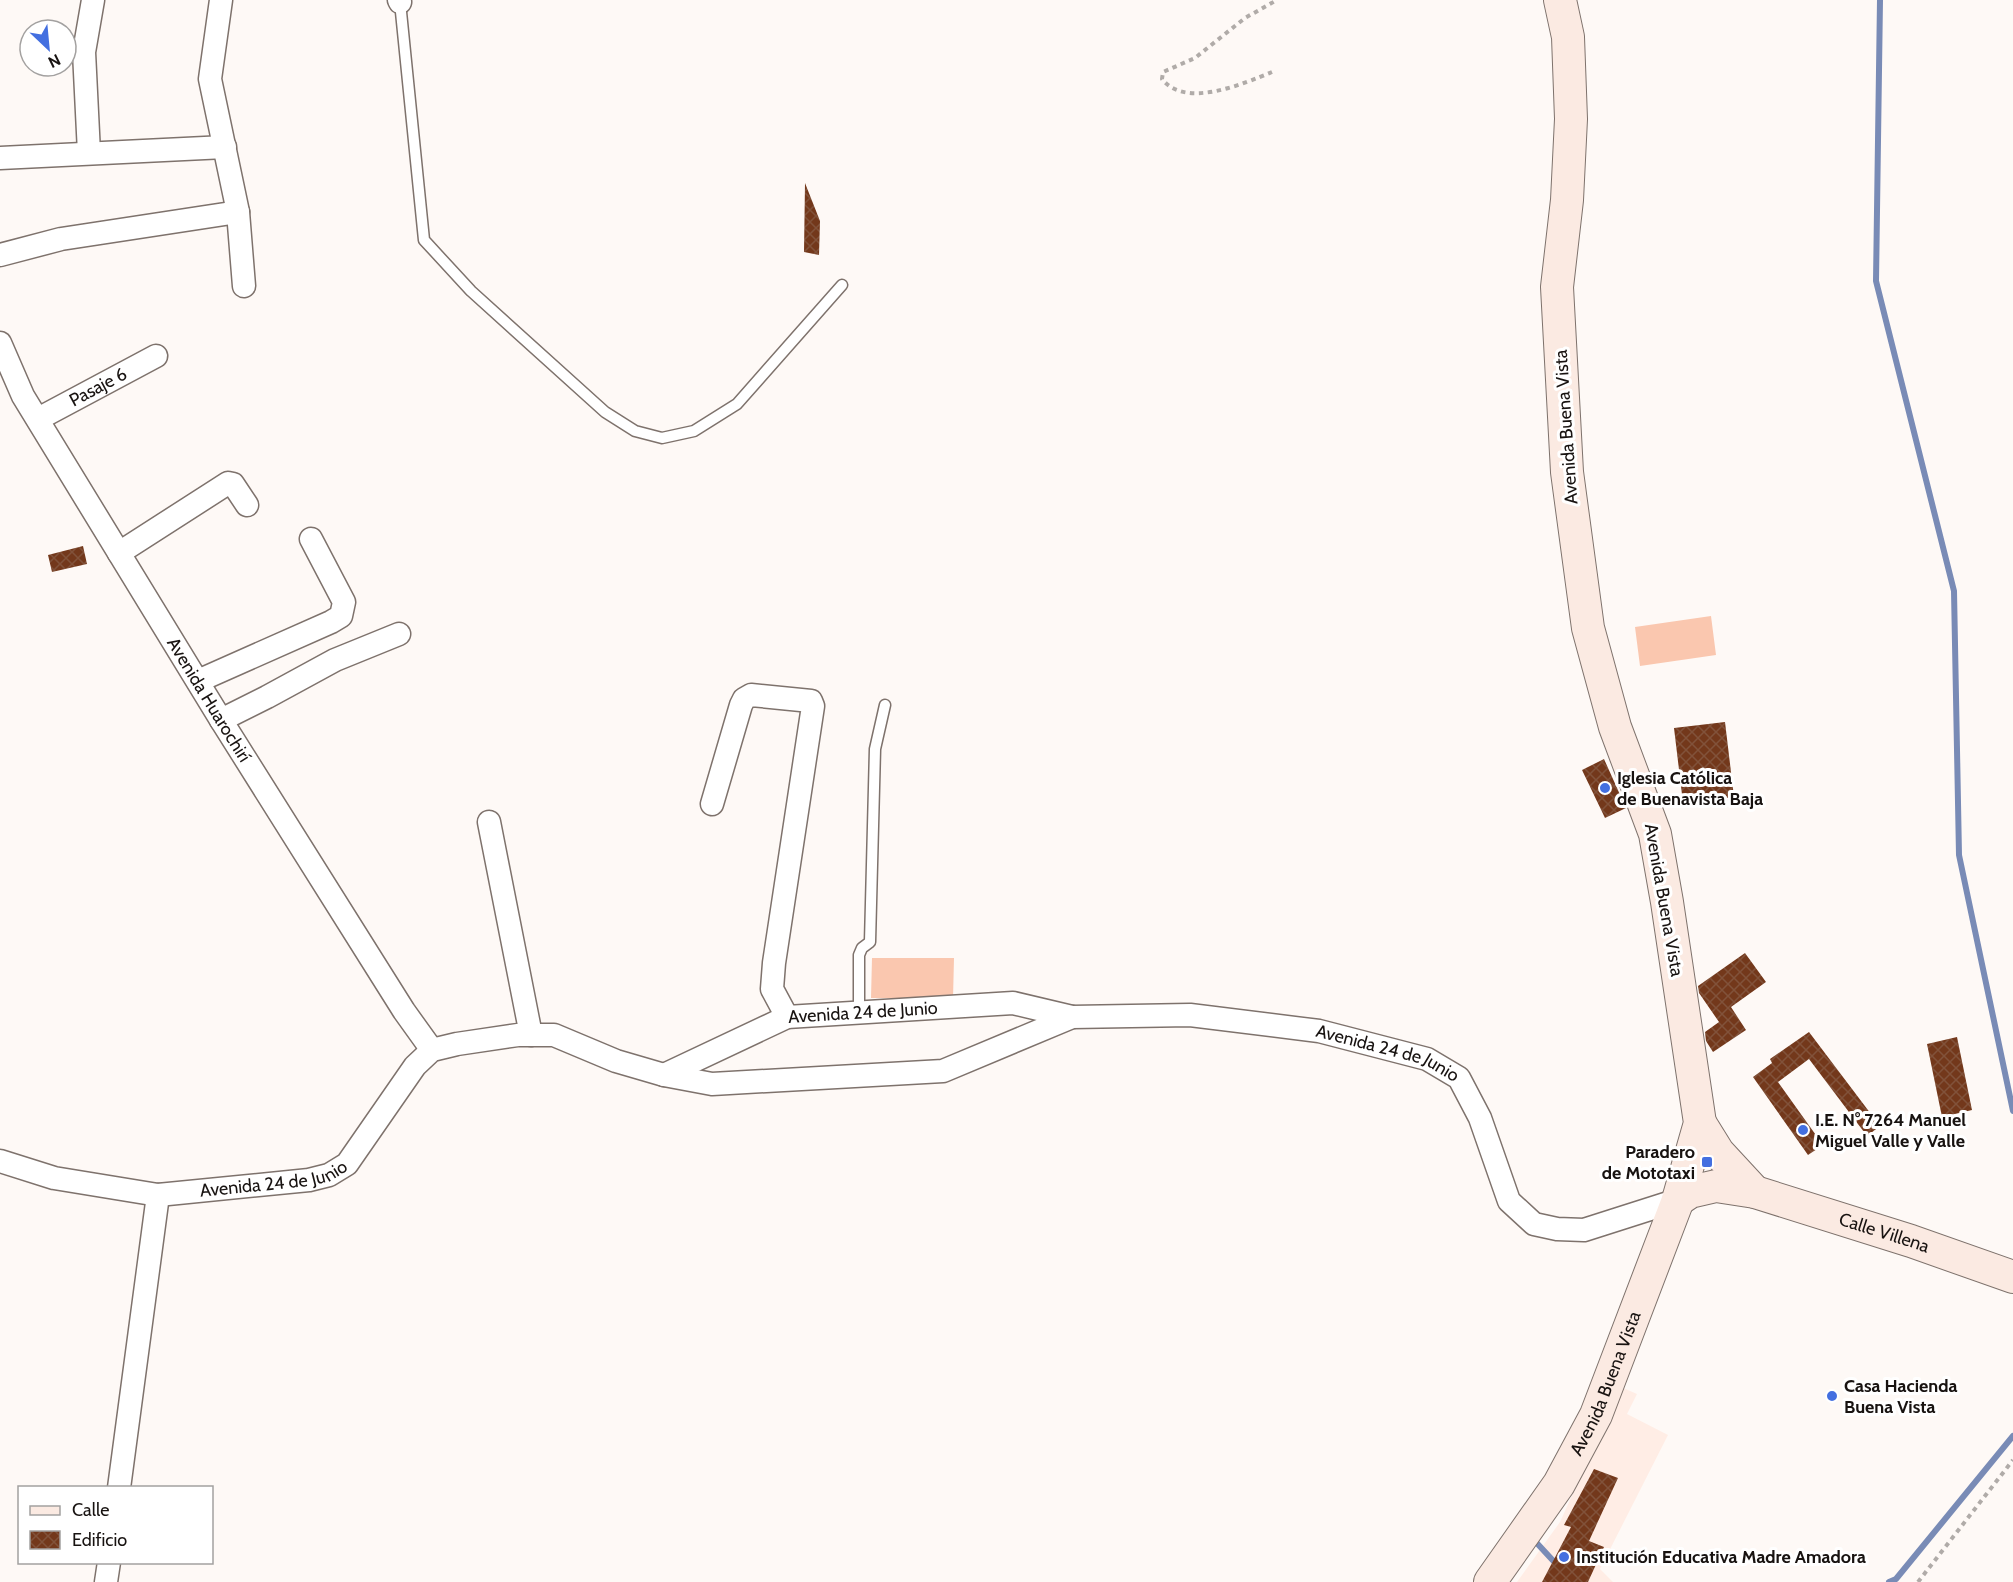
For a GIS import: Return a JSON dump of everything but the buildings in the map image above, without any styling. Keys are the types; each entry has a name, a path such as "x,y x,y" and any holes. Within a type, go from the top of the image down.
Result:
{"street":[{"path":"89,153 84,52 93,0"},
{"path":"221,0 210,79 238,212 244,286"},
{"name":"Avenida Buena Vista","path":"1490,1582 1559,1484 1596,1415 1678,1200 1700,1123 1655,834 1615,727 1588,628 1566,472 1557,287 1567,200 1571,119 1568,37 1560,0"},
{"path":"0,158 225,147"},
{"path":"0,255 60,239 238,212"},
{"name":"Avenida Huarochirí","path":"0,343 23,396 221,720 398,1001 432,1050"},
{"name":"Pasaje 6","path":"38,419 156,356"},
{"path":"119,553 228,483 233,484 247,505"},
{"path":"198,681 341,616 344,602 311,539"},
{"path":"221,720 335,660 399,634"},
{"path":"712,804 744,699 751,695 811,701 813,706 772,989 787,1017"},
{"path":"489,822 531,1035"},
{"name":"Avenida 24 de Junio","path":"664,1075 787,1017 1013,1003 1072,1017 1190,1015 1319,1031 1427,1059 1459,1077 1480,1118 1509,1202 1534,1224 1557,1229 1584,1230 1678,1200"},
{"name":"Avenida 24 de Junio","path":"0,1161 54,1178 158,1195 309,1180 329,1175 347,1164 415,1066 432,1050 519,1035 554,1035 616,1061 664,1075 712,1084 943,1071 1072,1017"},
{"path":"1700,1123 1718,1152 1755,1192"},
{"name":"Calle Villena","path":"1678,1200 1690,1192 1716,1186 1755,1192 1911,1240 2013,1277"},
{"path":"119,1486 158,1195"},
{"path":"106,1582 109,1564"}],"lane":[{"path":"399,1 424,240 471,291 605,412 635,431 662,438 694,431 737,404 842,285"},
{"path":"859,1013 859,955 862,948 870,942 875,748 885,705"}],"path":[{"path":"1272,72 1222,90 1209,92 1178,91 1167,86 1162,79 1163,72 1195,58 1245,18 1277,0"},
{"path":"1918,1582 2013,1460"}],"shaded area":[{"path":"1711,616 1716,655 1640,666 1635,627"},
{"path":"872,958 954,958 953,999 871,998"},
{"path":"1621,1387 1637,1394 1627,1414 1668,1435 1600,1569 1613,1582 1517,1582 1560,1522"}],"waterway":[{"path":"1880,0 1876,281 1954,591 1959,855 2013,1111"},
{"path":"1889,1582 1896,1579 2013,1436"},
{"path":"1536,1537 1534,1540 1558,1566"}],"place":[{"name":"Iglesia Católica de Buenavista Baja","path":"1605,788"},
{"name":"I.E. N° 7264 Manuel Miguel Valle y Valle","path":"1803,1130"},
{"name":"Paradero de Mototaxi","path":"1707,1162"},
{"name":"Casa Hacienda Buena Vista","path":"1832,1396"},
{"name":"Institución Educativa Madre Amadora","path":"1564,1557"}]}
